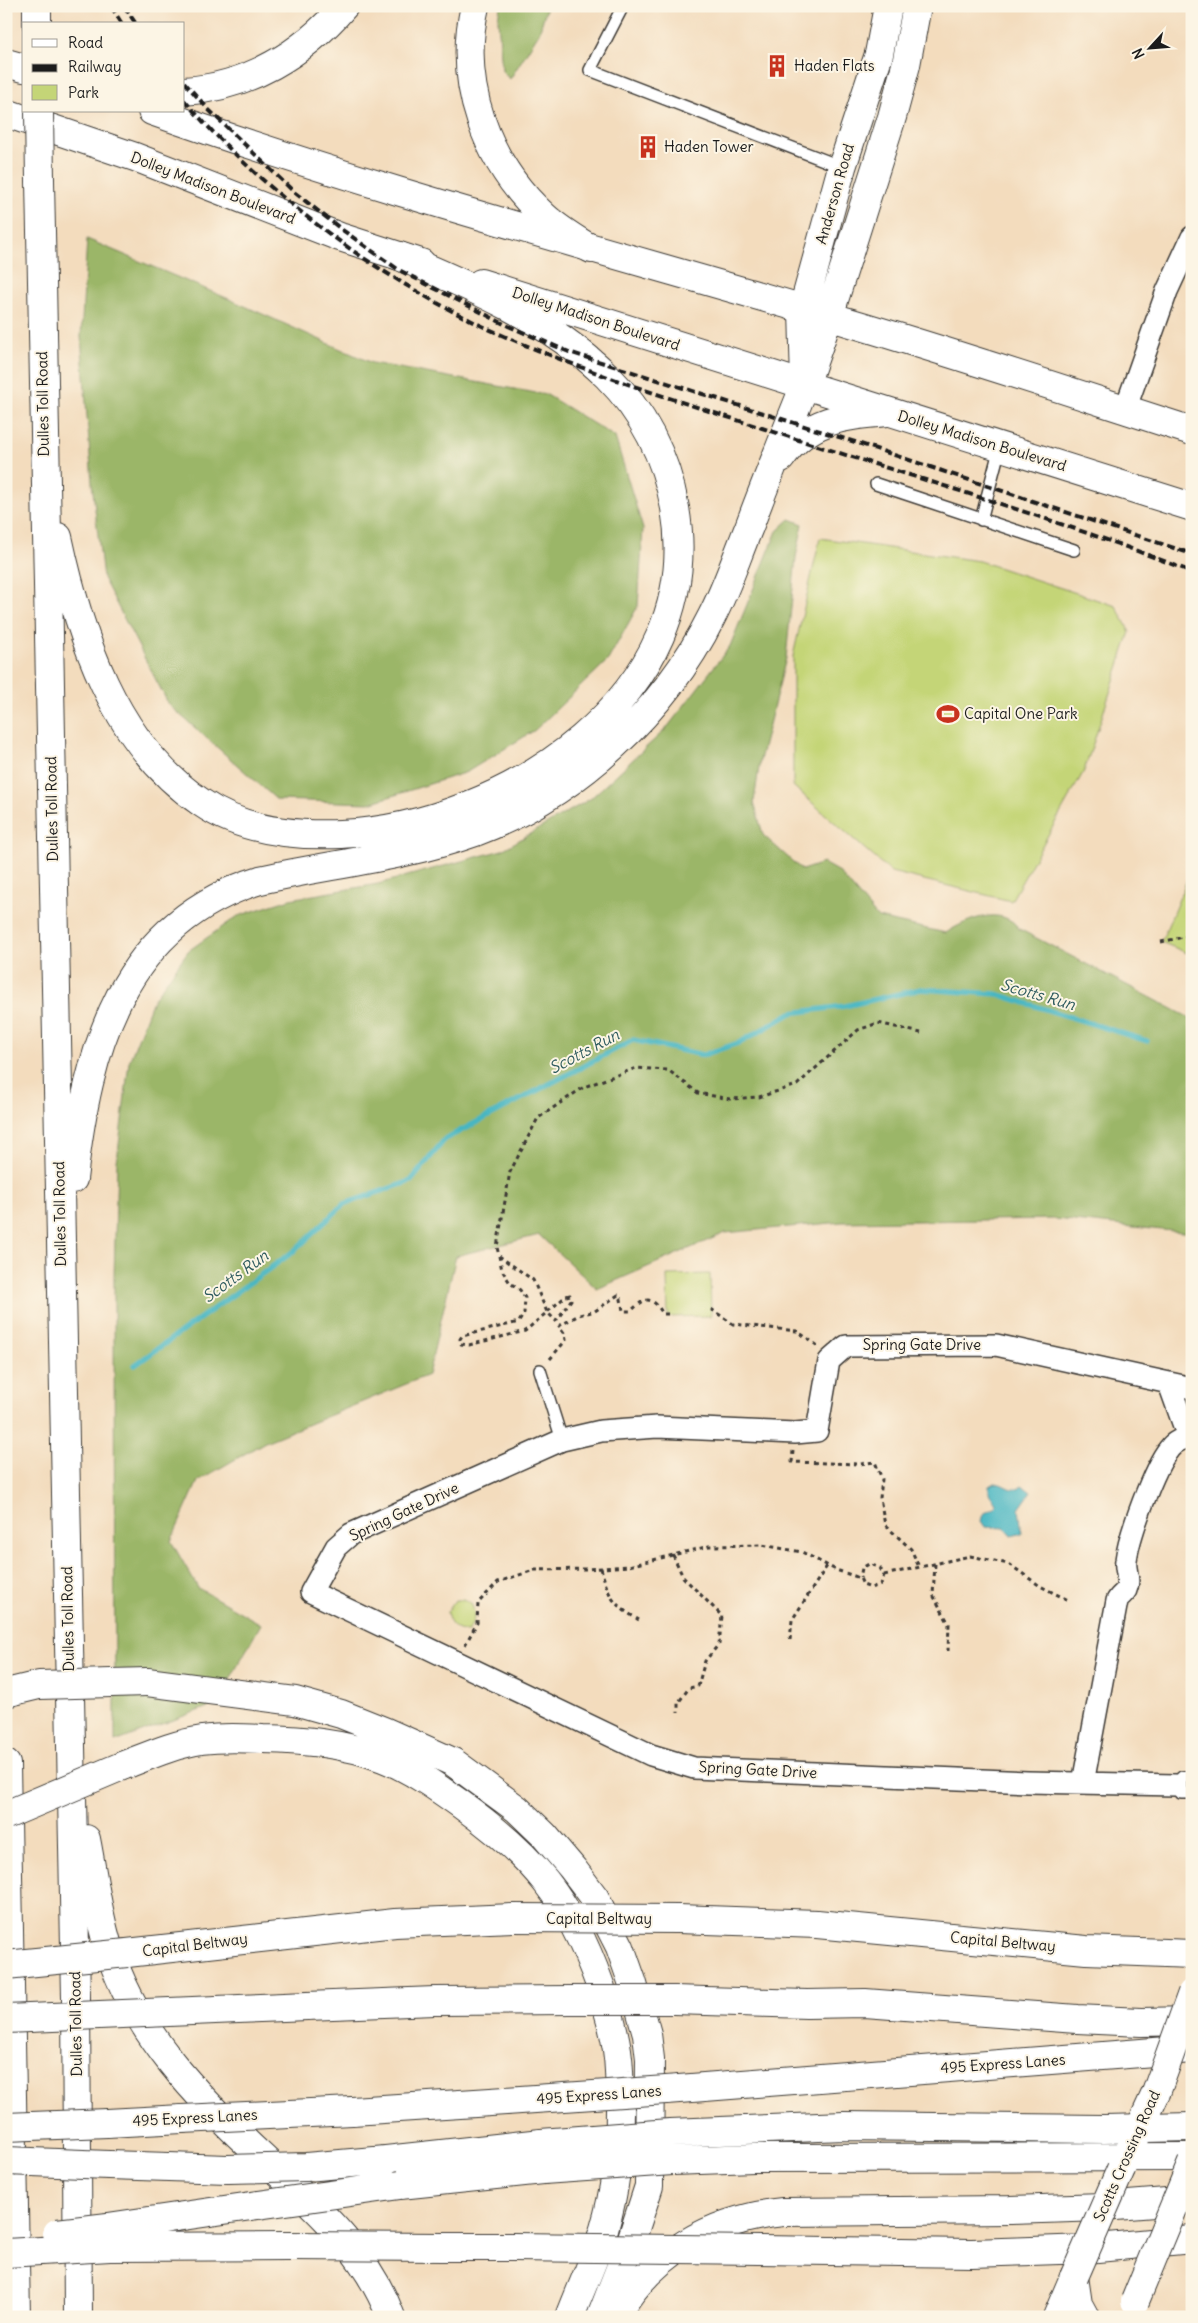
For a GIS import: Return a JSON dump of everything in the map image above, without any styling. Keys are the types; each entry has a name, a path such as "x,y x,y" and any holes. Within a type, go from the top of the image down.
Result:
{"main road":[{"path":"37,6 37,22"},
{"path":"185,91 202,90 243,80 270,67 298,49 330,23 344,6"},
{"path":"475,6 468,56 470,84 480,119 492,147 519,189 538,210 565,233 591,249"},
{"name":"Anderson Road","path":"805,386 802,309 842,167 879,54 888,6"},
{"name":"Anderson Road","path":"768,478 805,386 829,316 894,108 906,65 917,6"},
{"path":"6,63 22,67"},
{"name":"Dulles Toll Road","path":"39,112 44,459 76,1998 78,2317"},
{"path":"155,112 219,135 437,204 829,316 1192,431"},
{"name":"Dolley Madison Boulevard","path":"6,113 135,157 340,238 1192,507"},
{"path":"44,459 51,505 67,578 81,627 100,672 125,719 154,761 203,804 241,821 274,830 313,834 354,833 413,824 452,812 490,797 527,777 567,751 598,724 627,692 653,651 670,608 677,569 677,520 671,487 660,455 645,425 627,399 606,376 574,349 531,318 475,288 399,256"},
{"path":"62,1317 66,1240 75,1164 91,1076 104,1034 120,996 135,969 158,941 182,918 210,900 240,886 453,839 476,831 540,800 574,778 614,745 646,713 672,682 690,655 712,616 768,478 795,441 811,429 829,420 846,416 888,412"},
{"path":"6,1693 39,1685 147,1682 295,1702 341,1714 453,1762 517,1809 562,1855 595,1898 620,1947 647,2034 650,2059 649,2186 632,2238 601,2317"},
{"path":"70,1711 83,1820 100,1916 115,1967 131,2004 152,2036 187,2082 345,2237 371,2274 391,2317"},
{"path":"6,1816 122,1766 174,1746 201,1740 228,1738 324,1742 382,1758 414,1773 488,1824 516,1847 553,1888 564,1905 592,1965 612,2021 620,2070 620,2114 615,2185 604,2231 570,2317"},
{"path":"6,1764 16,2317"},
{"name":"Capital Beltway","path":"6,1965 395,1923 513,1918 678,1919 826,1924 1086,1950 1192,1954"},
{"name":"Scotts Crossing Road","path":"1070,2310 1074,2277 1156,2093 1192,1994"},
{"path":"6,2019 435,2000 674,2000 807,2004 865,2003 1077,2019 1141,2022 1192,2021"},
{"path":"807,2004 965,2022 1192,2038"},
{"name":"495 Express Lanes","path":"6,2127 352,2111 506,2101 1192,2049"},
{"path":"6,2161 228,2169 306,2167 541,2143 670,2133 844,2126 1192,2127"},
{"path":"6,2253 109,2237 258,2205 400,2186 543,2170 672,2161 754,2158 1124,2163 1192,2157"},
{"path":"1131,2309 1192,2163"},
{"path":"614,2317 638,2281 665,2257 705,2233 756,2215 784,2212 1103,2207 1192,2200"},
{"path":"6,2240 109,2237 287,2246 972,2253 1087,2249 1192,2239"}],"street":[{"path":"1126,410 1167,291 1192,237"},
{"name":"Spring Gate Drive","path":"1186,1785 1084,1783 694,1768 651,1755 311,1592 336,1547 351,1534 562,1440 602,1431 656,1428 795,1433 817,1432 829,1361 846,1346 996,1345 1192,1388"},
{"path":"1084,1783 1118,1598 1126,1590 1129,1576 1125,1562 1130,1540 1160,1463 1168,1450 1177,1442 1190,1437 1169,1384"}],"lane":[{"path":"623,6 590,70 842,167"},
{"path":"981,520 1000,447"},
{"path":"876,484 1074,550"},
{"path":"540,1370 562,1440"}],"path":[{"path":"1161,942 1192,935"},
{"path":"556,1321 571,1300 570,1295 566,1296 525,1331 469,1345 461,1344 460,1339 462,1336 519,1322 524,1313 526,1298 520,1290 510,1283 502,1270 497,1247 510,1172 538,1118 584,1087 636,1068 668,1070 698,1093 730,1099 759,1097 797,1085 858,1030 878,1023 920,1033"},
{"path":"499,1256 533,1280 547,1312 565,1334 566,1340 540,1370"},
{"path":"559,1326 578,1315 595,1311 618,1295 622,1298 623,1311 631,1311 644,1300 649,1300 657,1304 663,1314 668,1314"},
{"path":"711,1309 733,1324 797,1331 832,1358"},
{"path":"795,1433 792,1462 860,1464 875,1462 882,1479 880,1498 885,1525 911,1549 919,1567"},
{"path":"455,1661 477,1623 478,1603 498,1582 534,1570 629,1566 709,1546 762,1545 802,1552 827,1566 860,1578"},
{"path":"673,1555 683,1577 722,1616 719,1644 705,1661 698,1686 689,1688 678,1703 678,1713"},
{"path":"884,1575 970,1556 1009,1564 1040,1586 1070,1601"},
{"path":"870,1564 880,1568 884,1575 881,1584 874,1588 863,1585 860,1578 862,1568 870,1564"},
{"path":"935,1564 933,1595 949,1624 948,1651"},
{"path":"790,1640 792,1620 827,1566"},
{"path":"601,1568 609,1596 624,1611 639,1620"}],"green space":[{"path":"500,6 547,6 539,33 510,79 502,71 498,20"},
{"path":"87,239 229,299 372,363 547,395 615,437 643,529 638,606 608,660 535,730 467,772 370,803 277,800 169,705 103,578 92,483 81,336"},
{"path":"790,519 803,524 796,557 786,658 760,760 754,802 763,835 802,870 823,863 839,872 878,918 946,933 973,919 994,916 1004,917 1012,921 1019,929 1192,1019 1192,1233 1055,1219 842,1222 725,1233 597,1289 539,1235 456,1256 428,1375 265,1442 198,1481 171,1541 198,1588 261,1624 216,1704 115,1742 114,1278 117,1161 129,1062 153,1000 188,951 238,916 290,899 378,884 502,850 590,799 666,729 730,646 777,531"},
{"name":"Capital One Park","path":"820,538 979,561 1116,606 1130,632 1084,771 1011,901 891,872 793,786 793,656"},
{"path":"1192,868 1192,955 1161,942"},
{"path":"710,1274 711,1316 668,1317 667,1275"},
{"path":"455,1600 471,1603 474,1617 468,1631 456,1629 449,1620 447,1612"}],"water":[{"path":"994,1483 1011,1489 1022,1485 1031,1492 1019,1509 1022,1533 1012,1536 1005,1528 985,1527 981,1521 983,1514 995,1508 996,1504 989,1493 989,1486"}],"waterway":[{"name":"Scotts Run","path":"135,1365 294,1251 344,1204 411,1181 445,1139 633,1040 703,1055 741,1042 791,1013 845,1006 921,989 997,994 1147,1041"}],"railway":[{"path":"111,6 121,22"},
{"path":"124,6 135,22"},
{"path":"185,83 209,110 294,192 341,229 399,270 506,325 569,352 855,442 1192,554"},
{"path":"185,101 254,172 334,238 421,294 466,318 572,364 698,408 1032,514 1192,572"}],"place":[{"name":"Haden Flats","path":"777,66"},
{"name":"Haden Tower","path":"648,147"},
{"name":"Capital One Park","path":"948,714"}]}
